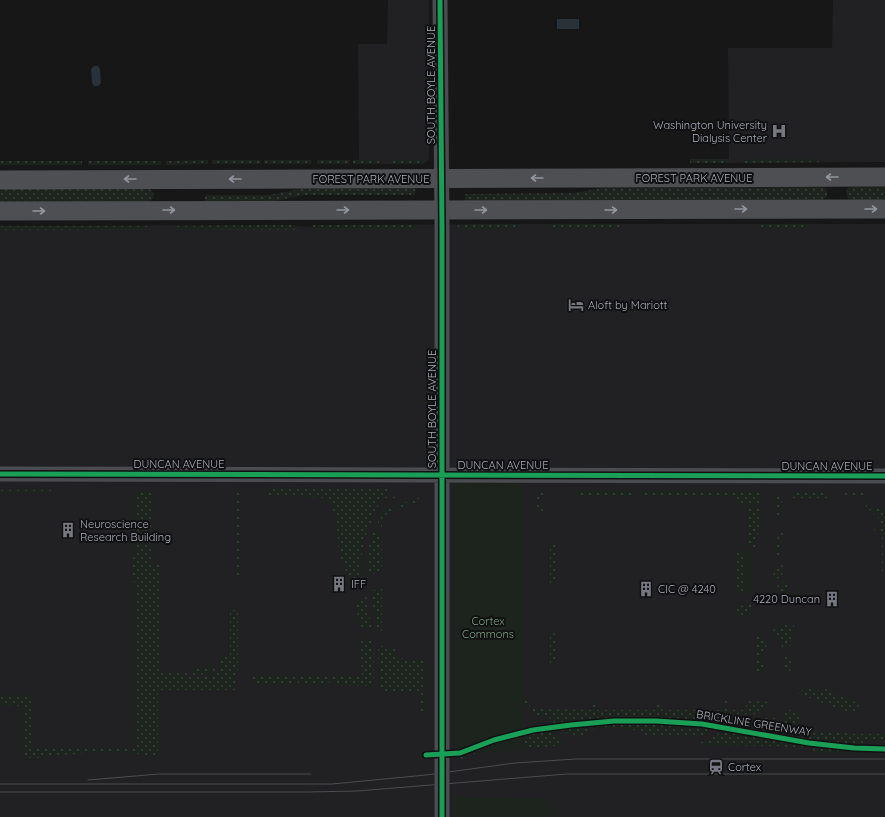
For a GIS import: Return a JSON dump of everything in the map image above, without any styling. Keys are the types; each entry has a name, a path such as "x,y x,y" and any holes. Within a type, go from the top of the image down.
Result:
{"main road":[{"name":"FOREST PARK AVENUE","path":"0,180 885,178"},
{"path":"0,211 885,209"}],"street":[{"name":"SOUTH BOYLE AVENUE","path":"440,0 442,210 442,817"},
{"name":"DUNCAN AVENUE","path":"0,474 885,476"}],"shaded area":[{"path":"388,0 429,0 429,158 428,161 423,164 359,164 358,44 387,44"},
{"path":"833,0 885,0 885,162 729,163 728,48 832,48"},
{"path":"557,19 579,19 579,29 557,29"},
{"path":"94,66 98,66 100,69 101,83 98,86 94,86 92,83 91,69"},
{"path":"885,224 885,817 0,817 0,226 295,225 311,227 313,225"}],"green space":[{"path":"690,159 729,159 729,163 690,163"},
{"path":"740,159 825,159 823,162 743,163"},
{"path":"208,160 208,164 166,165 166,161"},
{"path":"212,160 261,160 261,164 212,164"},
{"path":"264,160 311,160 311,164 264,164"},
{"path":"317,160 350,160 349,164 317,164"},
{"path":"353,160 381,160 381,164 353,164"},
{"path":"389,160 425,160 423,164 389,164"},
{"path":"0,161 82,161 82,165 0,165"},
{"path":"88,161 161,161 161,165 88,165"},
{"path":"822,187 827,191 827,196 823,200 465,201 465,194 574,193 603,188"},
{"path":"885,187 885,200 848,199 846,191 848,188"},
{"path":"0,188 149,189 154,195 150,202 0,203"},
{"path":"415,188 415,195 304,195 271,202 205,201 205,196 208,195 269,195 301,189"},
{"path":"518,224 521,228 458,229 458,225"},
{"path":"552,224 620,224 621,228 547,229 548,226"},
{"path":"756,224 808,224 809,228 756,228"},
{"path":"295,225 295,230 175,229 176,226"},
{"path":"313,225 417,225 417,229 313,229"},
{"path":"0,226 150,226 157,229 0,230"},
{"name":"Cortex Commons","path":"458,482 522,482 523,484 523,749 455,755 454,486"},
{"path":"267,488 388,489 384,495 395,495 395,498 382,498 369,527 363,546 361,567 362,578 354,581 349,579 339,553 337,525 333,509 328,498 301,497 299,495 267,495"},
{"path":"0,490 54,490 54,492 1,492 0,503"},
{"path":"239,490 240,573 239,577 236,578 236,491"},
{"path":"153,491 153,518 151,518 152,563 159,563 159,673 187,673 188,677 210,676 220,671 220,655 230,655 230,610 235,610 238,613 238,667 235,690 158,690 158,757 149,757 135,753 91,752 51,755 40,758 24,758 24,706 0,705 0,695 33,695 33,749 135,749 136,582 132,581 132,558 135,557 135,492"},
{"path":"537,491 543,491 543,496 540,496 540,506 543,506 543,514 537,511"},
{"path":"575,491 634,491 634,496 575,495"},
{"path":"642,491 761,492 761,505 736,505 736,496 642,495"},
{"path":"792,493 828,493 830,498 792,498"},
{"path":"840,493 863,493 869,507 884,507 882,574 882,534 874,530 875,528 882,528 882,525 876,524 879,520 878,516 867,508 861,495 843,497"},
{"path":"776,495 779,495 783,505 780,511 782,516 776,518"},
{"path":"418,498 424,500 387,513 382,518 382,529 378,527 378,518 382,511"},
{"path":"748,507 761,507 761,529 755,539 757,544 761,547 748,547"},
{"path":"374,529 381,533 382,566 379,571 368,577 368,553"},
{"path":"783,530 783,537 779,550 780,558 775,552 775,548 777,540"},
{"path":"550,545 556,545 556,583 550,583"},
{"path":"736,551 744,551 744,593 736,593"},
{"path":"744,551 751,551 750,593 744,593"},
{"path":"782,564 784,572 780,577 771,582 775,569"},
{"path":"789,578 789,593 787,595 778,590 776,587"},
{"path":"382,586 382,633 378,633 371,592"},
{"path":"366,595 372,631 360,626 355,602"},
{"path":"752,604 749,615 746,617 736,617 736,607"},
{"path":"784,625 794,625 792,643 783,648 773,630"},
{"path":"550,633 556,634 556,663 550,663"},
{"path":"756,635 760,635 767,647 759,655 759,660 767,665 759,676 756,676"},
{"path":"360,637 373,641 373,686 333,685 333,676 362,675"},
{"path":"378,646 394,647 398,656 405,660 424,660 424,716 420,716 420,691 380,691"},
{"path":"784,656 791,660 790,675 784,672"},
{"path":"192,667 217,668 216,670 200,675 193,675"},
{"path":"295,675 295,685 252,684 253,676"},
{"path":"298,676 329,676 330,685 298,685"},
{"path":"522,678 522,699 529,699 530,709 591,710 591,701 595,700 596,710 657,710 657,701 661,701 662,710 723,710 723,701 727,700 728,710 746,710 746,702 748,701 770,702 759,714 724,715 717,722 676,718 636,717 555,723 548,716 533,716 518,696"},
{"path":"808,687 824,693 825,689 857,703 860,701 858,708 855,711 847,712 797,693"},
{"path":"784,708 800,714 798,731 814,733 885,734 885,740 864,740 864,745 836,743 784,735"},
{"path":"776,718 780,734 731,724 737,719"},
{"path":"663,724 712,728 706,736 644,735 644,732 642,731 614,728 585,731 585,735 575,735 563,732 561,729 592,725"},
{"path":"723,730 807,746 807,749 781,746 700,745 700,742 707,742"},
{"path":"549,731 563,741 563,745 473,754 458,760 458,757 509,739"},
{"path":"811,747 885,753 818,753 811,749"},
{"path":"454,797 545,799 552,804 552,817 454,817"}],"tram line":[{"path":"0,784 332,784 426,775 515,763 576,759 885,759"},
{"path":"88,780 159,774 311,774"},
{"path":"0,792 357,791 567,774 885,774"}],"cycle path":[{"path":"440,0 442,229 442,817"},
{"path":"0,474 885,476"},
{"name":"BRICKLINE GREENWAY","path":"426,755 460,753 494,740 533,730 614,721 656,721 702,724 809,743 854,748 885,749"}],"place":[{"name":"Washington University Dialysis Center","path":"779,131"},
{"name":"Aloft by Mariott","path":"576,305"},
{"name":"Neuroscience Research Building","path":"68,530"},
{"name":"IFF","path":"339,584"},
{"name":"CIC @ 4240","path":"646,589"},
{"name":"4220 Duncan","path":"832,599"},
{"name":"Cortex","path":"716,767"}]}
